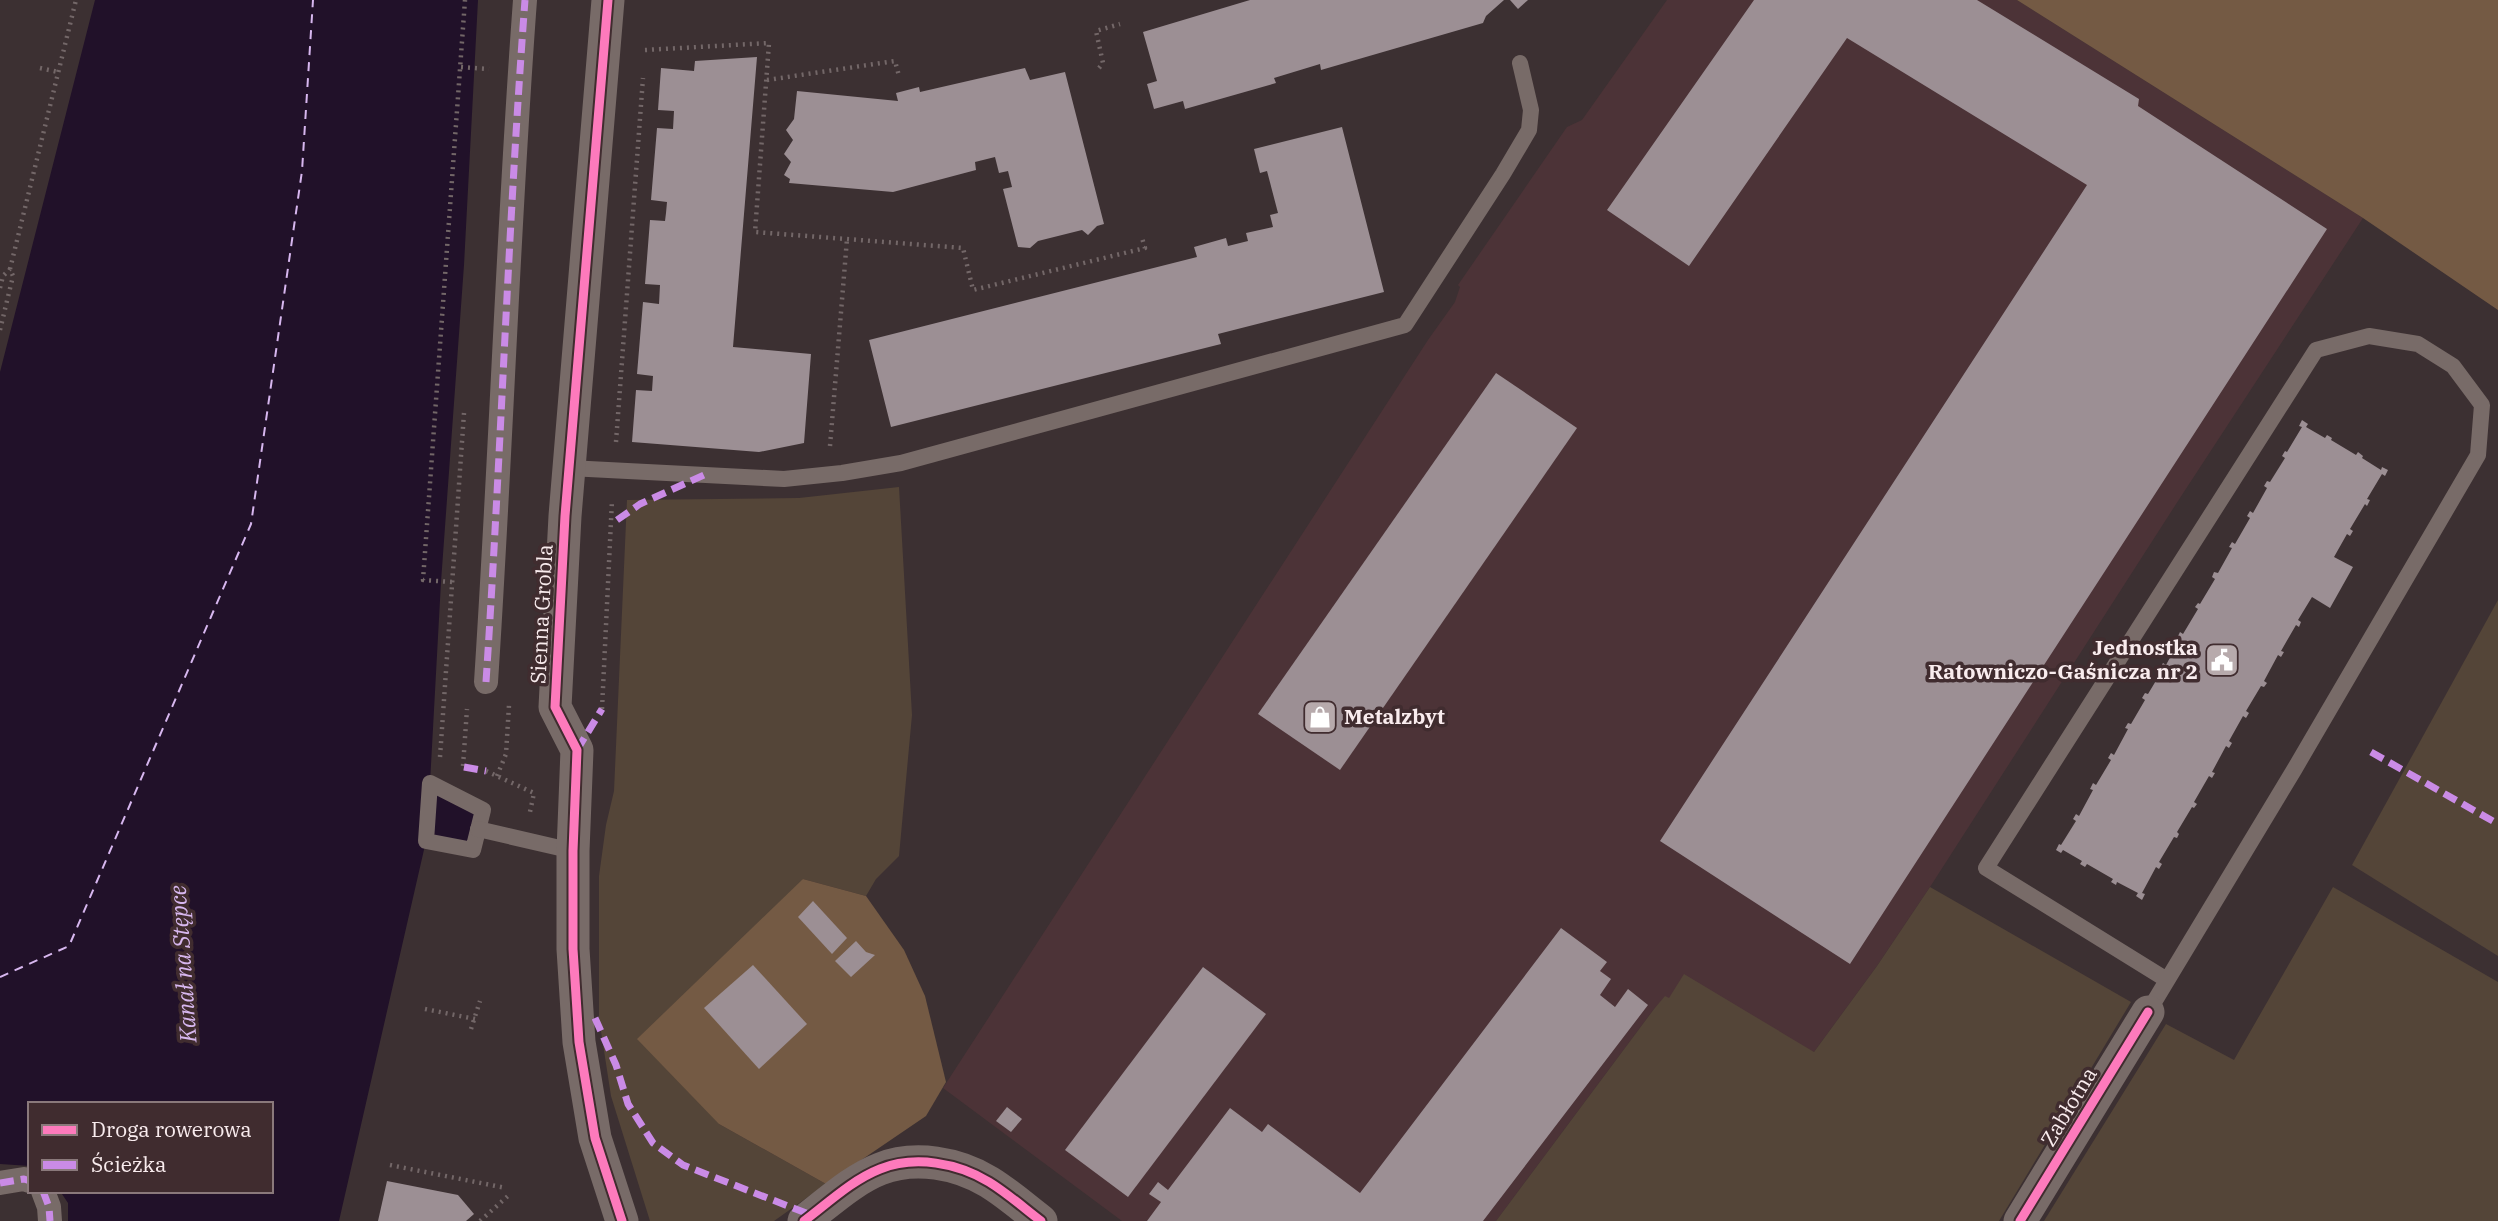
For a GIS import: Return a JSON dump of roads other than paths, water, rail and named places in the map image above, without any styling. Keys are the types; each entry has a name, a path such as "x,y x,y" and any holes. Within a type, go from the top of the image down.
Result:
{"street":[{"path":"486,682 513,166 525,0"},
{"name":"Sienna Grobla","path":"608,0 569,468 555,707 577,750 573,949 579,1042 595,1138 622,1221"},
{"name":"Zabłotna","path":"2020,1221 2148,1012"},
{"path":"804,1221 844,1190 881,1169 911,1162 943,1163 988,1181 1041,1221"},
{"path":"0,1183 28,1180"},
{"path":"44,1193 50,1207 50,1221"}],"lane":[{"path":"569,468 785,479 901,463 1405,326 1529,130 1531,110 1520,63"},
{"path":"2148,1012 2294,770 2478,455 2482,405 2453,366 2418,344 2369,337 2316,350 1986,868 2167,980"},
{"path":"429,783 483,810 478,829 473,850 426,841 429,783"},
{"path":"478,829 573,852"}],"water":[{"name":"Kanał na Stępce","path":"95,0 478,0 464,265 441,582 430,783 483,810 473,850 426,841 339,1221 68,1221 68,1203 61,1193 273,1193 273,1102 28,1102 28,1166 0,1164 0,372"}],"place":[{"name":"Jednostka Ratowniczo-Gaśnicza nr 2","path":"2222,660"},
{"name":"Metalzbyt","path":"1320,717"}]}
